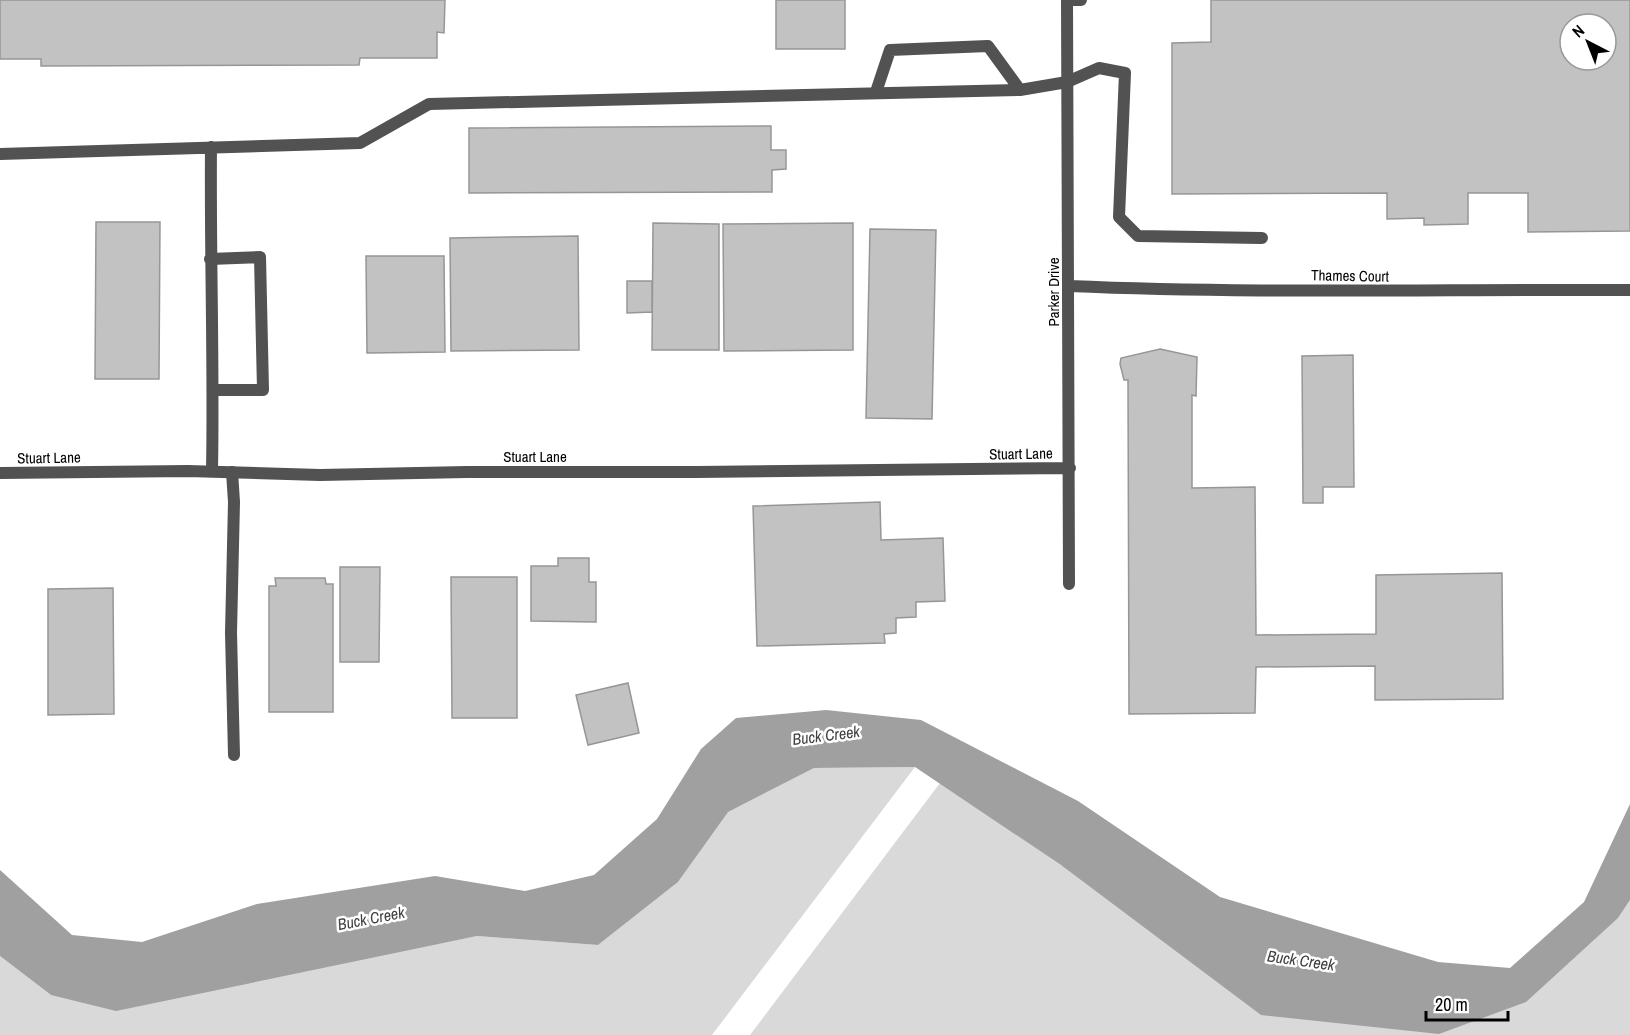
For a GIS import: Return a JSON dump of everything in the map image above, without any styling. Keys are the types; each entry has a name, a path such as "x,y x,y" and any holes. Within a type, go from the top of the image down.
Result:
{"street":[{"path":"1066,0 1081,0"},
{"name":"Parker Drive","path":"1066,0 1069,584"},
{"path":"876,92 890,50 988,46 1020,90"},
{"path":"0,154 360,143 429,104 1020,90 1067,82 1099,68 1125,73 1119,217 1138,236 1262,238"},
{"path":"211,147 212,471"},
{"path":"210,258 260,257 262,335 263,390 213,390"},
{"name":"Thames Court","path":"1069,286 1395,292 1630,290"},
{"name":"Stuart Lane","path":"0,473 212,471 320,475 1070,468"},
{"path":"232,472 234,502 231,633 234,755"}],"shaded area":[{"path":"915,767 712,1035 0,1035 0,956 51,995 345,962 477,936 598,945 678,882 727,812 814,768"},
{"path":"940,783 1061,865 1439,1034 1618,918 1630,900 1630,1035 750,1035"}],"water":[{"name":"Buck Creek","path":"826,710 921,720 1078,801 1220,897 1438,962 1510,968 1584,902 1630,804 1630,900 1618,918 1526,1002 1439,1034 1261,1015 1061,865 915,767 814,768 728,812 678,882 598,945 477,936 116,1011 51,995 0,956 0,870 72,935 142,942 257,904 435,876 525,891 594,875 657,819 701,749 736,718"}],"building":[{"path":"0,0 445,0 444,33 437,32 437,58 360,58 359,65 41,66 41,59 0,59"},
{"path":"776,0 845,0 845,49 776,49"},
{"path":"1211,0 1630,0 1630,231 1528,232 1528,193 1468,193 1468,224 1424,225 1424,218 1387,219 1387,193 1172,194 1172,43 1211,42"},
{"path":"771,126 771,150 786,150 786,169 772,170 772,192 469,193 469,128"},
{"path":"96,222 160,222 159,379 95,379"},
{"path":"653,223 719,224 719,350 652,350"},
{"path":"853,223 853,350 724,351 723,224"},
{"path":"870,229 936,230 932,419 866,418"},
{"path":"578,236 579,350 451,351 450,238"},
{"path":"366,256 444,256 445,352 367,353"},
{"path":"627,281 652,281 652,312 627,313"},
{"path":"1160,349 1197,357 1196,396 1192,395 1192,488 1255,487 1256,635 1376,634 1376,575 1502,573 1503,699 1375,700 1375,666 1256,667 1255,713 1129,714 1128,380 1124,380 1120,364 1121,358"},
{"path":"1353,355 1354,487 1323,487 1323,503 1303,503 1302,356"},
{"path":"880,502 881,540 943,538 945,601 916,602 916,617 896,618 896,633 884,634 885,643 757,646 753,506"},
{"path":"558,558 589,558 589,582 596,582 596,622 531,621 531,566 558,566"},
{"path":"340,567 380,567 379,662 340,662"},
{"path":"451,577 517,577 517,718 452,718"},
{"path":"275,578 325,578 326,584 333,584 333,712 269,712 269,586 276,586"},
{"path":"113,588 114,714 48,715 48,589"},
{"path":"628,683 639,733 588,745 576,695"}]}
